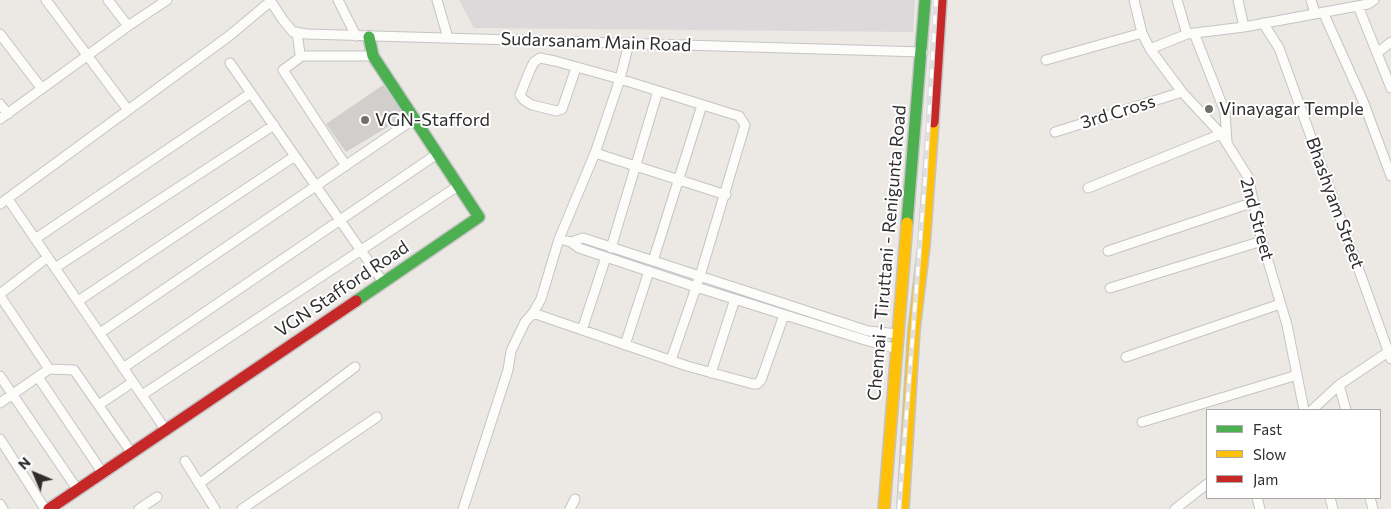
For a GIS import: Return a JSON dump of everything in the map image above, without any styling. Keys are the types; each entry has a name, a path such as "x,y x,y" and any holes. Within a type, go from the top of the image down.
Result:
{"main road":[{"name":"Chennai - Tiruttani - Renigunta Road","path":"884,509 925,0"},
{"name":"Chennai - Tiruttani - Renigunta Road","path":"903,509 914,330 924,246 941,0"},
{"name":"VGN Stafford Road","path":"49,509 479,217 373,56 369,36"}],"street":[{"path":"46,0 128,110"},
{"path":"108,0 128,26"},
{"path":"0,104 4,117 128,26 167,0"},
{"path":"165,429 48,257 4,201 229,36 270,0 282,20 293,32 297,32 300,54 302,56"},
{"path":"338,0 356,36"},
{"path":"437,0 448,38"},
{"name":"2nd Street","path":"1134,0 1142,33 1150,49 1182,92 1228,144 1248,177 1262,241 1287,325 1304,409"},
{"path":"1177,0 1225,112 1228,144"},
{"path":"1238,0 1244,27"},
{"path":"1311,0 1363,101 1391,176"},
{"path":"1150,49 1191,34 1244,27 1319,13 1352,4 1368,4 1374,0"},
{"path":"1352,4 1377,53 1391,88"},
{"name":"Bhashyam Street","path":"1263,22 1279,48 1390,353"},
{"name":"Sudarsanam Main Road","path":"297,32 356,36 938,53"},
{"path":"1046,60 1142,33"},
{"path":"0,34 42,89"},
{"path":"1377,53 1391,42"},
{"path":"463,509 508,370 511,351 524,322 533,313 541,299 559,239 595,153 630,43"},
{"path":"346,166 283,70 302,56 373,56"},
{"path":"576,68 562,109 557,111 532,105 520,95 534,62 540,58 620,79 739,116 745,125 726,195 671,360"},
{"path":"230,62 383,282"},
{"path":"611,248 658,91"},
{"path":"35,239 252,92"},
{"name":"3rd Cross","path":"1054,132 1182,92"},
{"path":"653,261 702,105"},
{"path":"100,333 414,119"},
{"path":"55,268 274,126"},
{"path":"1088,188 1220,134"},
{"path":"595,153 726,195"},
{"path":"123,368 437,154"},
{"path":"78,301 295,156"},
{"path":"142,395 458,186"},
{"path":"1108,251 1254,202"},
{"path":"571,242 583,238 868,331 898,334"},
{"path":"559,239 571,242 579,248 696,287 897,349"},
{"path":"1110,288 1262,241"},
{"path":"48,257 0,295 49,369"},
{"path":"582,330 606,257"},
{"path":"625,345 648,271"},
{"path":"711,373 735,299"},
{"path":"1126,357 1280,304"},
{"path":"801,320 805,310"},
{"path":"533,313 711,373 757,384 761,380 784,315"},
{"path":"1313,409 1339,386 1390,353"},
{"path":"199,484 355,367"},
{"path":"0,403 49,369 74,370 100,404 131,452"},
{"path":"1142,422 1297,375"},
{"path":"0,376 77,489"},
{"path":"38,377 102,472"},
{"path":"100,404 133,382"},
{"path":"1339,386 1346,409"},
{"path":"242,509 378,417"},
{"path":"0,439 45,509"},
{"path":"184,461 215,509"},
{"path":"1175,509 1206,485"},
{"path":"139,509 157,497"},
{"path":"570,509 575,499"},
{"path":"0,504 3,509"}],"shaded area":[{"path":"459,0 915,0 913,32 474,28"}],"building":[{"name":"VGN-Stafford","path":"383,85 406,116 346,152 326,124"}],"railway":[{"path":"899,509 925,179 936,0"}],"traffic: fast":[{"path":"907,223 925,0"},
{"path":"356,301 479,217 373,56 369,37"}],"traffic: slow":[{"path":"903,509 914,330 924,246 933,122"},
{"path":"884,509 907,223"}],"traffic: jam":[{"path":"933,122 941,0"},
{"path":"49,509 356,301"}],"place":[{"name":"Vinayagar Temple","path":"1209,109"},
{"name":"VGN-Stafford","path":"365,120"}]}
